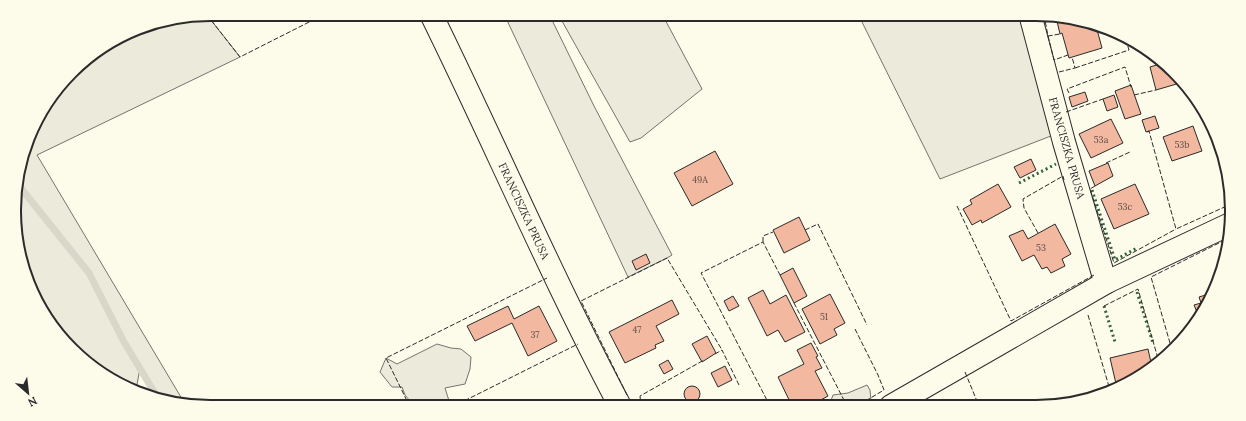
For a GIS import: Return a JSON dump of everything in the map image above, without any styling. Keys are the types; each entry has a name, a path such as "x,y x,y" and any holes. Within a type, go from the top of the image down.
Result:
{"street":[{"name":"FRANCISZKA PRUSA","path":"434,21 562,292 617,400"},
{"name":"FRANCISZKA PRUSA","path":"1032,21 1064,142 1103,274 1107,282"},
{"path":"901,400 1107,282 1137,266 1224,227"}],"shaded area":[{"path":"198,21 212,21 240,57 37,155 181,397 154,391 140,368 137,385 105,368 86,353 68,335 46,305 35,283 27,260 21,223 21,198 27,161 35,138 53,105 68,86 95,60 116,46 138,35 161,27"},
{"path":"507,21 552,21 594,106 672,255 628,277"},
{"path":"562,21 666,21 702,89 641,138 630,142"},
{"path":"861,21 1025,21 1056,134 940,179"},
{"path":"437,344 461,349 471,357 470,369 465,384 445,388 449,400 409,400 405,395 402,387 392,387 380,372 386,358 397,364"},
{"path":"867,385 870,390 871,400 831,400 833,395 848,393"}],"building":[{"path":"1057,23 1085,27 1098,32 1102,48 1069,58 1062,33 1060,34"},
{"path":"1157,65 1176,84 1156,90 1150,67"},
{"path":"1131,85 1141,114 1125,119 1115,91"},
{"path":"1085,92 1088,101 1072,107 1069,97"},
{"path":"1114,95 1118,107 1107,111 1103,99"},
{"path":"1155,116 1159,128 1146,132 1142,120"},
{"path":"1111,119 1123,143 1091,158 1079,134"},
{"path":"1193,126 1202,151 1172,161 1163,137"},
{"path":"715,151 733,184 692,206 674,173"},
{"path":"1031,159 1036,170 1020,178 1014,167"},
{"path":"1108,163 1113,176 1095,186 1089,171"},
{"path":"998,184 1011,207 982,223 981,220 972,225 963,209 972,204 970,200"},
{"path":"1135,184 1149,214 1114,229 1101,199"},
{"path":"799,217 810,240 784,253 773,230"},
{"path":"1055,224 1071,254 1062,259 1065,266 1051,273 1047,267 1042,269 1034,255 1022,261 1009,236 1023,230 1028,239"},
{"path":"646,254 650,263 636,270 632,261"},
{"path":"793,268 807,296 794,303 780,275"},
{"path":"763,290 770,304 786,295 805,332 785,342 778,330 767,336 748,298"},
{"path":"830,294 845,323 834,329 837,335 820,344 802,309"},
{"path":"1204,295 1201,303 1199,297"},
{"path":"733,296 739,306 729,311 724,301"},
{"path":"672,300 679,314 656,326 664,341 655,345 656,348 625,363 609,332"},
{"path":"1201,303 1196,311 1194,305"},
{"path":"508,306 514,319 539,306 557,341 528,356 512,323 475,341 467,326"},
{"path":"707,336 716,353 702,362 692,344"},
{"path":"811,343 822,368 815,371 828,396 821,400 789,400 778,377 804,364 797,350"},
{"path":"1148,349 1151,361 1130,375 1116,382 1110,358"},
{"path":"668,360 673,369 664,374 659,365"},
{"path":"725,366 732,380 718,387 711,373"},
{"path":"692,386 699,391 699,397 696,400 688,400 684,394 689,387"}],"waterway":[{"path":"22,190 89,273 124,342 154,391"}],"hedge":[{"path":"1019,183 1056,164"},
{"path":"1092,190 1115,260 1137,248"},
{"path":"1137,292 1153,343"},
{"path":"1104,306 1115,342"}],"fence":[{"path":"212,21 240,57 311,21"},
{"path":"1045,21 1048,36 1060,34"},
{"path":"1048,36 1054,60 1068,55"},
{"path":"1075,68 1129,50 1127,45"},
{"path":"1059,72 1075,68 1072,57"},
{"path":"1069,93 1067,89 1125,67 1131,87"},
{"path":"1134,95 1156,90"},
{"path":"1066,112 1103,99"},
{"path":"1147,132 1149,131 1176,229 1225,207"},
{"path":"1106,163 1130,152"},
{"path":"1038,233 1024,208 1023,199 1063,176 1064,180"},
{"path":"1095,186 1090,189 1114,263 1176,229"},
{"path":"957,206 1011,321 1094,275"},
{"path":"805,230 818,224 867,325"},
{"path":"763,242 763,236 773,232"},
{"path":"767,400 701,273 763,242 780,275"},
{"path":"1170,343 1151,277 1222,242"},
{"path":"627,395 581,301 667,258 722,350"},
{"path":"407,400 386,358 547,278"},
{"path":"1104,306 1138,289 1157,356"},
{"path":"794,303 844,400"},
{"path":"1088,315 1109,386"},
{"path":"855,329 884,390 867,400"},
{"path":"466,400 578,344"},
{"path":"715,354 722,350 739,385"},
{"path":"640,400 640,396 704,360"},
{"path":"965,372 977,400"}]}
